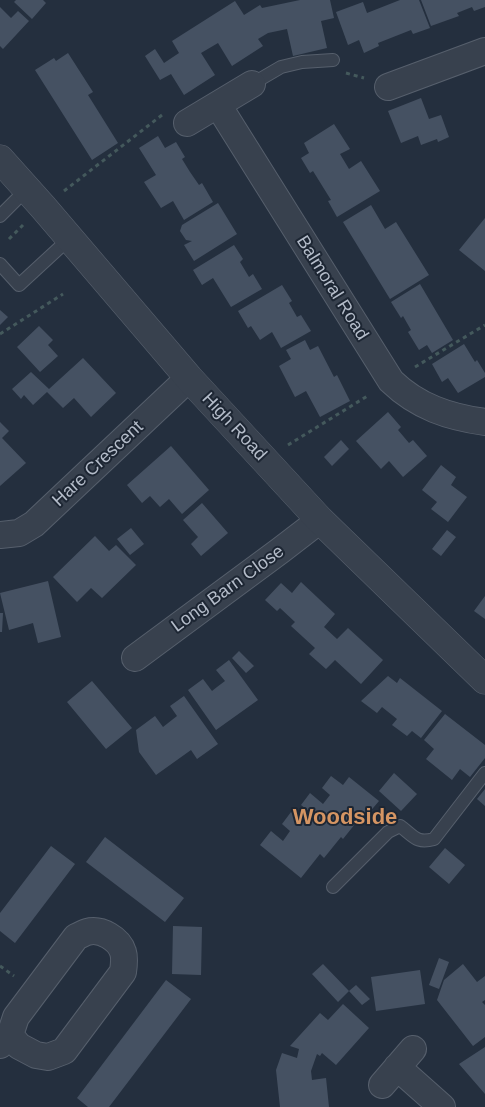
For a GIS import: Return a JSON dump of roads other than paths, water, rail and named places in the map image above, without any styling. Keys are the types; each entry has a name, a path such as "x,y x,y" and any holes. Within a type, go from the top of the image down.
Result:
{"street":[{"path":"388,86 485,52"},
{"path":"187,123 252,84"},
{"name":"Balmoral Road","path":"218,105 391,381 404,394 422,405 462,418 485,422"},
{"name":"High Road","path":"0,159 70,238 188,378 320,520 485,680"},
{"name":"Hare Crescent","path":"0,535 19,533 34,524 188,378"},
{"name":"Long Barn Close","path":"135,658 320,520"},
{"path":"98,931 108,935 118,943 123,951 125,962 123,972 64,1051 48,1057 36,1055 5,1040 16,1017 76,937 88,932 98,931"},
{"path":"397,1067 442,1107"}],"lane":[{"path":"252,84 281,67 302,62 333,60"},
{"path":"0,216 35,198"},
{"path":"0,264 19,285 70,238"},
{"path":"333,887 388,832 400,826 417,840 425,842 434,839 485,773"}],"district":[{"name":"Woodside","path":"345,818"}]}
